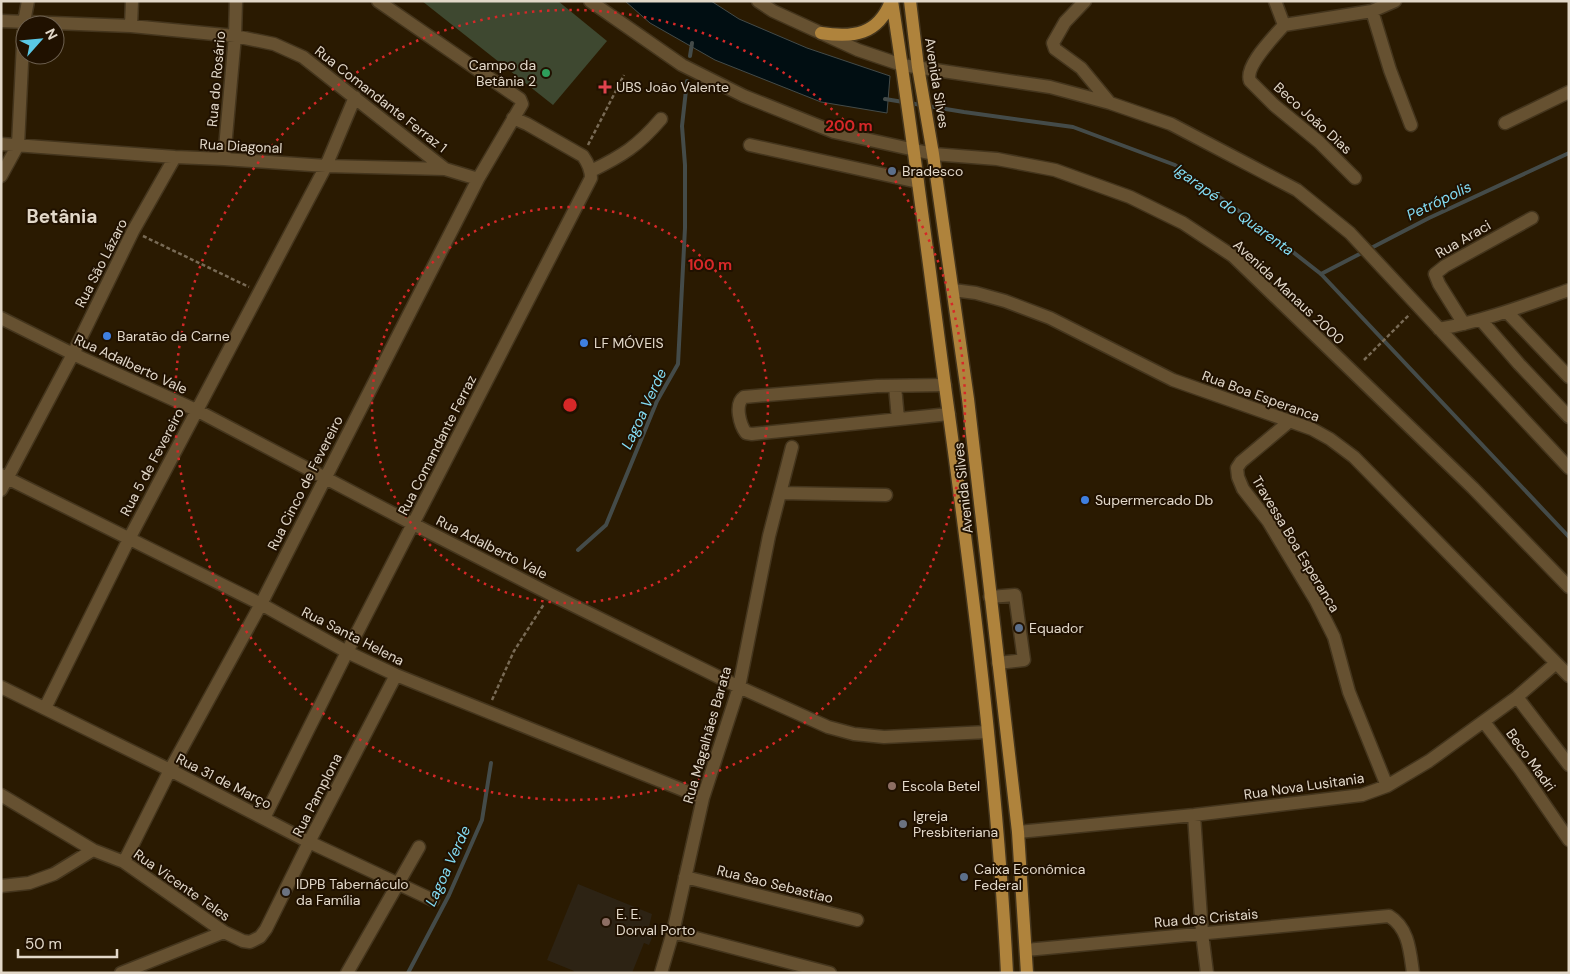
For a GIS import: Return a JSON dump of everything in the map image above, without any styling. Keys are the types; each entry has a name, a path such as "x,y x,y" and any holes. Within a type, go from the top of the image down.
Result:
{"main road":[{"name":"Avenida Silves","path":"892,1 972,579 999,840 1007,973"},
{"path":"821,33 839,36 864,32 876,25 886,14 892,1"},
{"name":"Avenida Silves","path":"910,1 968,399 1018,832 1027,973"}],"street":[{"path":"25,15 28,1"},
{"path":"131,26 132,1"},
{"name":"Rua do Rosário","path":"224,159 235,36 236,1"},
{"path":"378,1 520,99 522,104 513,118 528,124 583,156 588,163 590,171 638,144 661,119"},
{"name":"Avenida Manaus 2000","path":"590,1 682,65 744,96 834,132 933,154 997,159 1054,170 1139,201 1183,223 1233,256 1473,488 1569,587"},
{"path":"758,1 773,11 903,70 919,70 1050,87 1110,103 1176,126 1297,190 1350,233 1569,468"},
{"path":"1085,1 1065,22 1053,43 1055,49 1081,68 1110,103"},
{"path":"1275,1 1284,25 1372,11 1395,1"},
{"path":"1372,11 1390,70 1411,125"},
{"name":"Rua Comandante Ferraz 1","path":"1,21 15,22"},
{"name":"Rua Comandante Ferraz 1","path":"65,24 131,26 235,36 274,44 303,57 445,169"},
{"name":"Beco João Dias","path":"1284,25 1262,51 1248,77 1274,105 1319,142 1355,178"},
{"path":"1,176 18,145 22,65"},
{"path":"1505,123 1569,92"},
{"name":"Rua 5 de Fevereiro","path":"45,708 129,539 326,166 355,97"},
{"name":"Rua Cinco de Fevereiro","path":"124,862 170,770 261,604 478,179 513,118"},
{"name":"Rua Diagonal","path":"1,144 326,166 445,169 478,179"},
{"path":"750,145 918,182"},
{"name":"Rua São Lázaro","path":"3,481 73,354 133,231 175,157"},
{"name":"Rua Comandante Ferraz","path":"264,818 412,524 590,178 590,171"},
{"name":"Rua Araci","path":"1464,324 1438,284 1435,274 1445,266 1532,218"},
{"name":"Rua Boa Esperanca","path":"953,290 976,293 1005,301 1041,315 1173,380 1312,429 1330,440 1354,457 1555,664 1569,676"},
{"path":"1439,329 1481,320 1569,290"},
{"path":"1507,312 1569,377"},
{"name":"Rua Adalberto Vale","path":"1,318 73,354 196,410 412,524 550,594 739,687 828,727 854,734 884,737 988,732"},
{"path":"1481,320 1519,364 1569,416"},
{"path":"1456,347 1464,324"},
{"path":"945,385 895,386 744,396 738,404 742,427 746,433 752,434 949,414"},
{"path":"895,386 898,419"},
{"name":"Travessa Boa Esperanca","path":"1290,421 1241,462 1237,468 1238,477 1243,489 1268,521 1334,637 1349,692 1387,786"},
{"name":"Rua Magalhães Barata","path":"661,973 673,932 703,798 739,687 769,536 792,447"},
{"name":"Rua Santa Helena","path":"3,481 129,539 261,604 347,652 396,675 703,798"},
{"path":"780,493 886,495"},
{"path":"990,597 1015,595 1024,660 998,663"},
{"name":"Rua Nova Lusitania","path":"1018,832 1194,815 1362,795 1387,786 1429,760 1517,697 1555,664"},
{"name":"Rua Pamplona","path":"266,929 396,675"},
{"name":"Rua 31 de Março","path":"1,687 170,770 309,842 433,900"},
{"path":"1517,697 1569,765"},
{"name":"Beco Madri","path":"1484,722 1520,769 1569,840"},
{"name":"Rua Vicente Teles","path":"1,796 93,850 124,862 224,932 243,941 250,942 260,937 266,929"},
{"path":"1194,815 1202,933 1207,973"},
{"path":"347,973 397,882 419,847"},
{"path":"1,886 29,884 54,874 93,850"},
{"name":"Rua Sao Sebastiao","path":"685,877 857,920"},
{"name":"Rua dos Cristais","path":"1026,950 1389,916 1397,921 1404,930 1410,949 1413,973"},
{"path":"121,973 224,932"},
{"path":"673,932 830,973"}],"path":[{"path":"583,156 624,75"},
{"path":"133,231 259,292"},
{"path":"1364,360 1412,311"},
{"path":"488,711 514,651 550,594"}],"shaded area":[{"path":"625,1 711,1 739,19 807,48 890,76 887,113 821,102 715,60 650,23"},
{"name":"E. E. Dorval Porto","path":"578,884 652,914 648,931 654,933 649,945 644,943 632,973 573,973 574,971 547,960"}],"green space":[{"name":"Campo da Betânia 2","path":"422,1 558,1 607,41 553,105"}],"waterway":[{"name":"Lagoa Verde","path":"690,56 692,43"},
{"name":"Lagoa Verde","path":"578,550 606,525 657,401 678,364 685,228 685,165 682,126 687,81"},
{"name":"Igarapé do Quarenta","path":"885,99 1073,127 1175,165 1261,227 1321,274 1569,537"},
{"name":"Petrópolis","path":"1321,274 1429,218 1569,153"},
{"name":"Lagoa Verde","path":"408,973 449,895 482,820 491,763"}],"place":[{"name":"Campo da Betânia 2","path":"546,73"},
{"name":"UBS João Valente","path":"605,87"},
{"name":"Bradesco","path":"892,171"},
{"name":"Baratão da Carne","path":"107,336"},
{"name":"LF MÓVEIS","path":"584,343"},
{"name":"Supermercado Db","path":"1085,500"},
{"name":"Equador","path":"1019,628"},
{"name":"Escola Betel","path":"892,786"},
{"name":"Igreja Presbiteriana","path":"903,824"},
{"name":"Caixa Econômica Federal","path":"964,877"},
{"name":"IDPB Tabernáculo da Família","path":"286,892"},
{"name":"E. E. Dorval Porto","path":"606,922"}],"district":[{"name":"Betânia","path":"62,216"}]}
